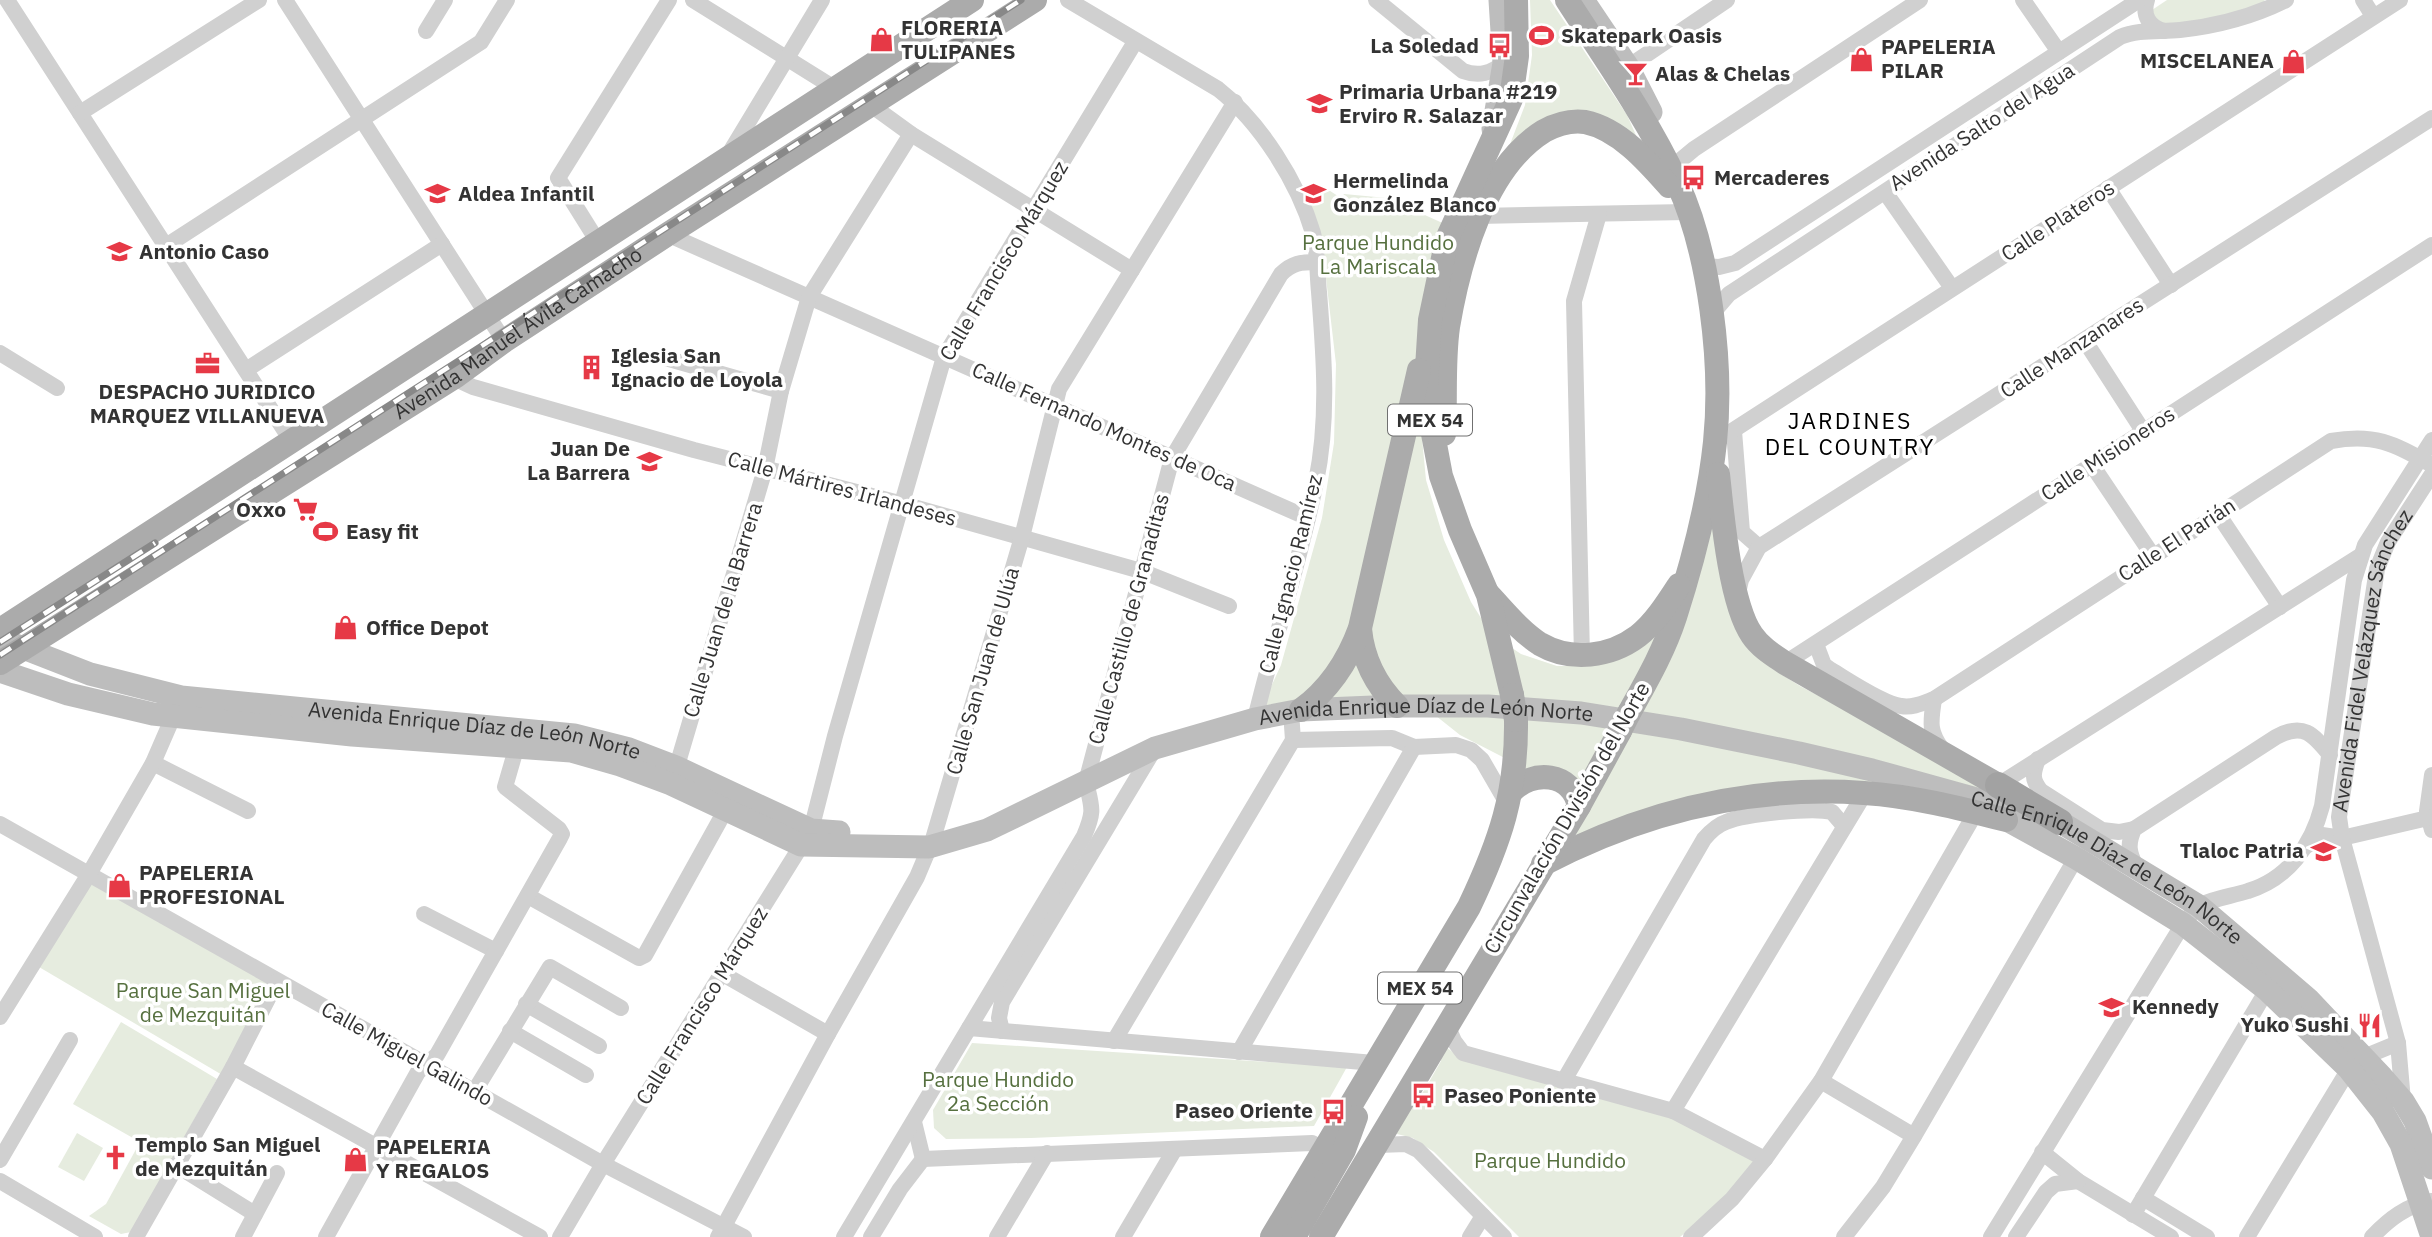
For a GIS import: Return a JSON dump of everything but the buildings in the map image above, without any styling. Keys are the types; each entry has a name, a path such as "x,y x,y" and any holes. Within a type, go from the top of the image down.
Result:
{"highway":[{"path":"1998,785 2060,822"}],"main road":[{"name":"Avenida Manuel Ávila Camacho","path":"0,630 972,0"},
{"name":"Avenida Manuel Ávila Camacho","path":"0,663 456,376 504,341 671,232 1035,0"},
{"name":"MEX 54","path":"1491,142 1504,64 1500,0"},
{"name":"Circunvalación División del Norte","path":"1272,1237 1469,907 1494,854 1509,799 1517,756 1514,708 1488,595 1460,530 1441,476 1426,384 1428,340 1447,239 1511,99 1516,77 1516,0"},
{"name":"Circunvalación División del Norte","path":"1321,1237 1580,806 1654,667 1674,619 1724,436 1716,382 1711,299 1704,265 1677,174 1567,0"},
{"name":"MEX 54","path":"1583,0 1628,67 1677,174"},
{"path":"1441,476 1448,331 1459,280 1478,216 1498,178 1524,145 1549,128 1574,121 1593,125 1617,137 1659,175 1688,212"},
{"path":"1296,711 1319,696 1336,676 1350,653 1360,628 1416,380 1428,340"},
{"path":"1724,436 1734,534 1737,598 1750,633 1785,663 1998,785"},
{"path":"1488,595 1523,631 1542,645 1582,656 1605,652 1638,635 1670,597 1689,567"},
{"path":"1360,628 1364,652 1372,674 1396,706"},
{"name":"Avenida Enrique Díaz de León Norte","path":"0,639 178,707 343,734 571,751 674,776 806,838 935,843 987,830 1155,748 1255,719 1296,711 1396,706 1488,706 1581,713 1681,729 1872,769 1971,805"},
{"name":"Avenida Enrique Díaz de León Norte","path":"0,671 68,694 153,714 178,707"},
{"path":"1509,799 1529,779 1551,777 1573,790 1580,806"},
{"path":"1543,864 1610,833 1685,808 1784,793 1865,793 1971,805 2006,820"},
{"name":"Calle Enrique Díaz de León Norte","path":"1971,805 2060,822 2199,906 2308,999 2356,1063 2393,1106 2415,1121 2425,1159"},
{"name":"Calle Enrique Díaz de León Norte","path":"2006,820 2077,858 2183,925 2356,1063"},
{"path":"1294,1237 1344,1150 1374,1063"},
{"path":"2393,1106 2432,1117"},
{"path":"2425,1159 2432,1237"}],"street":[{"path":"7,0 292,442"},
{"path":"80,113 259,0"},
{"path":"285,0 504,341"},
{"path":"426,31 445,0"},
{"path":"166,246 481,42 507,0"},
{"path":"597,242 558,178 669,0"},
{"path":"693,0 836,89"},
{"path":"726,159 822,0"},
{"name":"Calle Ignacio Ramírez","path":"1068,0 1218,89 1235,103 1275,151 1314,234 1324,358 1325,417 1308,518 1255,719"},
{"path":"1376,0 1464,71 1480,74 1504,64"},
{"path":"1628,67 1727,0"},
{"path":"1677,174 1694,149 1920,0"},
{"path":"2023,0 2059,52"},
{"name":"Avenida Salto del Agua","path":"1704,265 1719,267 1735,263 2139,0"},
{"path":"2147,0 2145,11 2149,22 2164,31"},
{"name":"Avenida Salto del Agua","path":"1712,323 1717,308 1729,294 2120,37 2129,33 2182,30 2246,16 2286,0"},
{"path":"2362,0 2373,16"},
{"name":"Calle Plateros","path":"1724,436 2400,0"},
{"name":"Calle Francisco Márquez","path":"561,1237 603,1164 806,838 944,357 1135,42"},
{"name":"Calle San Juan de Ulúa","path":"721,1232 935,843 1022,537 1059,389 1235,103"},
{"path":"871,105 911,134 1132,270"},
{"name":"Calle Manzanares","path":"1737,598 1741,580 1759,547 2432,118"},
{"name":"Calle Juan de la Barrera","path":"674,776 765,469 781,391 808,296 911,134"},
{"path":"1931,136 1942,154"},
{"path":"2108,188 2171,285"},
{"path":"1885,192 1952,288"},
{"path":"1478,216 1688,212"},
{"path":"1582,656 1574,301 1599,214"},
{"name":"Calle Fernando Montes de Oca","path":"671,232 678,239 1308,518"},
{"path":"246,370 442,244"},
{"name":"Calle Misioneros","path":"1785,663 2432,245"},
{"name":"Calle Castillo de Granaditas","path":"1086,782 1172,458 1281,274 1297,262 1317,262"},
{"path":"2085,341 2143,431"},
{"path":"0,353 57,388"},
{"path":"662,357 781,391"},
{"name":"Calle Mártires Irlandeses","path":"456,376 473,387 1141,571 1229,606"},
{"name":"Calle El Parián","path":"1934,699 2331,441 2350,438 2378,439 2403,448 2426,462"},
{"name":"Avenida Fidel Velázquez Sánchez","path":"2306,847 2317,827 2330,755 2354,580 2360,556 2426,462 2432,440"},
{"path":"2092,465 2152,556"},
{"name":"Avenida Fidel Velázquez Sánchez","path":"2393,1106 2402,1070 2398,1043 2342,838 2339,807 2375,577 2388,542 2432,474"},
{"path":"2218,514 2280,607"},
{"path":"1734,534 1759,547"},
{"path":"1998,785 2360,556"},
{"path":"1816,644 1824,665 1889,703 1913,706 1934,699 1930,727 1934,739 1944,753"},
{"path":"3,1007 89,874 153,763 178,707"},
{"path":"1114,1041 1293,740 1296,711"},
{"path":"2038,760 2033,774 2034,782 2041,791 2102,830 2119,832 2134,830 2288,730 2298,729 2310,733 2330,755"},
{"path":"1293,740 1392,738 1414,747 1447,744 1471,750 1482,760 1509,799"},
{"path":"1239,1052 1414,747"},
{"path":"1002,1031 999,1018 1002,1002 1155,748"},
{"path":"326,1237 418,1072 438,1055 562,834 505,787 514,756"},
{"path":"153,763 248,811"},
{"path":"1991,1237 2183,925 2199,906 2265,885 2285,871 2306,847 2322,835 2342,838 2431,821 2427,811 2432,775"},
{"path":"844,1237 1084,836 1092,819 1093,807 1086,782"},
{"path":"1673,1111 1865,793"},
{"path":"528,896 639,958 645,955 730,803"},
{"path":"1691,1237 1732,1199 1765,1160 1821,1081 1971,805"},
{"path":"1685,808 1700,817 1705,829 1704,839"},
{"path":"1563,1082 1704,839 1732,819 1809,809 1832,812 1844,826"},
{"name":"Calle Miguel Galindo","path":"0,824 721,1232 744,1237"},
{"path":"2134,830 2128,852 2136,867"},
{"path":"1844,1237 1883,1187 2077,858"},
{"path":"424,914 496,951"},
{"path":"474,1092 550,967 621,1008"},
{"path":"723,974 828,1034"},
{"path":"136,1237 233,1067 277,981"},
{"path":"2133,1214 2267,990"},
{"path":"526,1004 599,1046"},
{"path":"1447,1024 1463,1053 1673,1111 1765,1160"},
{"path":"969,1028 1374,1063"},
{"path":"510,1031 586,1076"},
{"path":"0,1160 70,1040"},
{"path":"2247,1237 2356,1063 2398,1043"},
{"path":"233,1067 540,1237"},
{"path":"1821,1081 1914,1136"},
{"path":"914,1122 923,1159"},
{"path":"871,1237 900,1189 923,1159 1312,1143 1324,1150"},
{"path":"1378,1145 1412,1146 1504,1237"},
{"path":"1123,1237 1175,1149"},
{"path":"2042,1152 2078,1181 2171,1237"},
{"path":"997,1237 1047,1153"},
{"path":"176,1165 255,1214"},
{"path":"243,1237 277,1173"},
{"path":"0,1181 95,1237"},
{"path":"2017,1237 2046,1192 2055,1184 2078,1181"},
{"path":"2143,1198 2207,1237"},
{"path":"2372,1237 2394,1216 2427,1202"},
{"path":"1470,1237 1483,1216"}],"green space":[{"path":"1530,0 1550,0 1627,115 1643,151 1583,115 1504,160 1525,105 1532,55"},
{"path":"2167,0 2266,2 2218,19 2164,27 2154,22 2152,10"},
{"name":"Parque Hundido La Mariscala","path":"1324,187 1341,198 1344,194 1387,198 1447,225 1420,417 1426,480 1444,540 1471,602 1491,634 1521,654 1557,666 1582,666 1653,639 1715,501 1771,668 1984,783 1987,790 1801,788 1573,844 1584,812 1530,771 1460,735 1416,700 1258,715 1281,665 1322,518 1334,443 1336,364 1321,235 1311,205"},
{"name":"Parque San Miguel de Mezquitán","path":"92,882 274,983 224,1076 39,967"},
{"path":"121,1022 217,1079 131,1232 121,1234 89,1216 106,1204 140,1142 73,1104"},
{"name":"Parque Hundido 2a Sección","path":"972,1043 1347,1067 1314,1126 946,1139 934,1128 933,1110"},
{"name":"Parque Hundido","path":"1446,1047 1462,1059 1677,1118 1756,1160 1722,1201 1680,1237 1519,1237 1434,1152 1413,1138 1397,1134 1397,1129 1441,1061 1439,1058"},
{"path":"77,1133 103,1148 84,1181 58,1167"}],"railway":[{"path":"0,655 1021,0"},
{"path":"0,642 155,543"}],"place":[{"name":"Skatepark Oasis","path":"1541,36"},
{"name":"FLORERIA TULIPANES","path":"881,40"},
{"name":"La Soledad","path":"1499,46"},
{"name":"PAPELERIA PILAR","path":"1861,59"},
{"name":"MISCELANEA","path":"2294,61"},
{"name":"Alas & Chelas","path":"1635,74"},
{"name":"Primaria Urbana #219 Erviro R. Salazar","path":"1319,104"},
{"name":"Mercaderes","path":"1694,178"},
{"name":"Hermelinda González Blanco","path":"1313,193"},
{"name":"Aldea Infantil","path":"438,194"},
{"name":"Antonio Caso","path":"119,252"},
{"name":"DESPACHO JURIDICO MARQUEZ VILLANUEVA","path":"207,363"},
{"name":"Iglesia San Ignacio de Loyola","path":"591,368"},
{"name":"Juan De La Barrera","path":"650,461"},
{"name":"Oxxo","path":"306,510"},
{"name":"Easy fit","path":"326,532"},
{"name":"Office Depot","path":"346,628"},
{"name":"Tlaloc Patria","path":"2324,851"},
{"name":"PAPELERIA PROFESIONAL","path":"119,885"},
{"name":"Kennedy","path":"2112,1007"},
{"name":"Yuko Sushi","path":"2369,1025"},
{"name":"Paseo Poniente","path":"1424,1096"},
{"name":"Paseo Oriente","path":"1333,1111"},
{"name":"Templo San Miguel de Mezquitán","path":"115,1157"},
{"name":"PAPELERIA Y REGALOS","path":"356,1159"}],"district":[{"name":"JARDINES DEL COUNTRY","path":"1850,434"}]}
